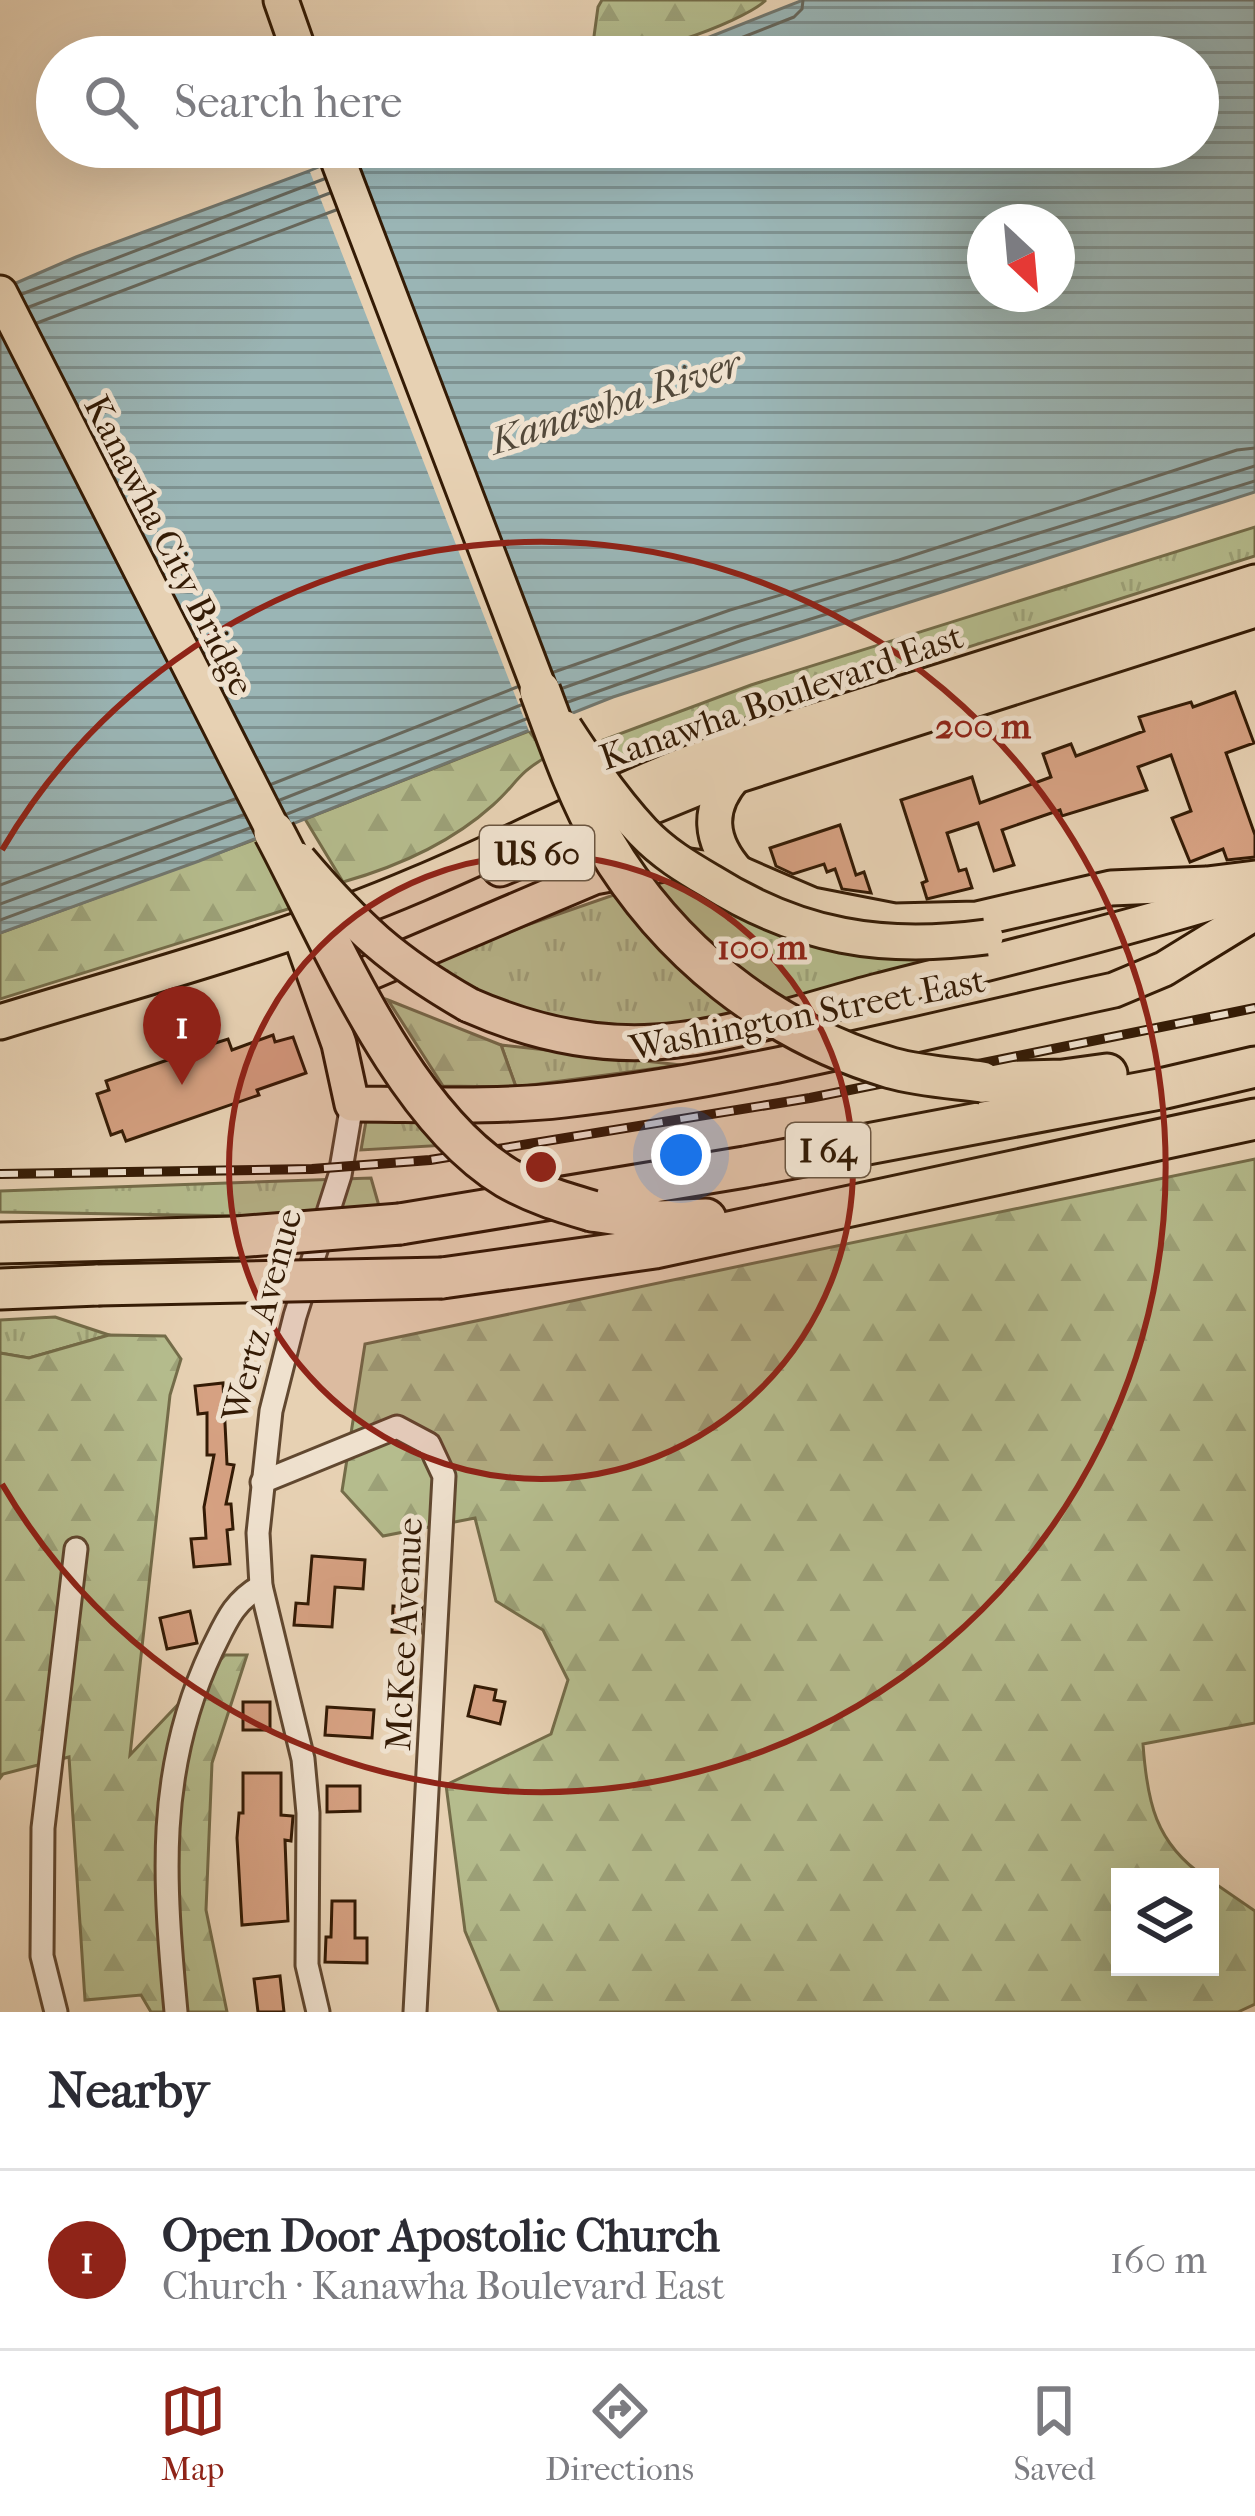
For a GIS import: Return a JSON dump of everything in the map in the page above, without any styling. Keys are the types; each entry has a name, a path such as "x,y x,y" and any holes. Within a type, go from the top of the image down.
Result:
{"highway":[{"path":"540,691 602,839 639,897 669,932 732,989 821,1042 894,1069 982,1082 1063,1080 1255,1055"},
{"path":"274,832 418,1094 459,1141 503,1175 545,1198 659,1221 862,1204"},
{"name":"I 64","path":"0,1243 236,1237 400,1224 745,1167 1165,1088 1255,1066"},
{"name":"I 64","path":"0,1288 442,1278 655,1248 1255,1120"}],"main road":[{"path":"281,0 294,36"},
{"path":"341,168 540,691 599,779 671,857 781,920 864,940 946,943 986,937 1208,884"},
{"name":"Kanawha City Bridge","path":"0,293 274,832 352,922 384,951 469,1005 536,1030 614,1042 705,1035 1255,890"},
{"name":"Kanawha Boulevard East","path":"0,1044 302,939 650,776 1255,582"},
{"name":"Kanawha Boulevard East","path":"0,1022 302,939 349,934 662,800 1255,610"},
{"path":"735,776 715,804 713,827 725,860 737,873"},
{"name":"Washington Street East","path":"322,993 594,877 669,863 737,873 812,905 894,921 977,919 1111,888 1255,878"},
{"name":"Washington Street East","path":"352,1104 562,1100 778,1062 1114,990 1164,969 1255,913"},
{"name":"Wertz Avenue","path":"302,939 345,1066 352,1104"}],"street":[{"name":"Wertz Avenue","path":"318,2012 307,1965 308,1813 303,1759 261,1586 258,1533 271,1411 295,1316 340,1175 352,1104"},
{"name":"McKee Avenue","path":"262,1482 397,1427 429,1444 444,1476 415,2012"},
{"path":"56,2012 42,1955 43,1828 76,1549"},
{"path":"176,2012 165,1891 170,1795 184,1715 230,1610 261,1586"}],"green space":[{"path":"602,0 765,0 732,20 690,36 594,36"},
{"path":"1255,527 1255,556 723,725 616,766 603,740 751,685"},
{"path":"529,731 548,756 460,831 383,869 343,882 305,819"},
{"path":"259,838 301,905 0,999 0,933"},
{"path":"677,873 826,948 963,961 758,1015 652,1028 600,1027 548,1018 503,1002 431,965 524,926"},
{"path":"388,1000 501,1045 516,1087 443,1086"},
{"path":"501,1045 681,1065 516,1087"},
{"path":"425,1114 448,1145 361,1150 366,1121"},
{"path":"1255,1159 1255,1723 1143,1744 1157,1819 1175,1850 1193,1868 1111,1868 1111,1976 1219,1976 1219,1886 1255,1911 1255,2004 1238,2012 499,2012 465,1931 446,1785 551,1734 568,1680 543,1630 496,1601 475,1518 383,1536 342,1491 365,1344"},
{"path":"371,1178 379,1206 242,1216 0,1212 0,1191"},
{"path":"55,1317 109,1335 29,1358 0,1353 0,1320"},
{"path":"109,1335 165,1336 181,1359 170,1395 130,1755 225,1655 247,1655 212,1763 206,1910 227,2012 151,2012 141,1995 85,2000 69,1757 0,1778 0,1353 29,1358"}],"water":[{"name":"Kanawha River","path":"803,0 1255,0 1255,492 613,697 199,861 0,933 0,290 317,168 1219,168 1219,36 712,36"}],"pier":[{"path":"355,168 549,685 572,714 529,731 310,172"}],"building":[{"path":"1235,692 1254,743 1226,753 1255,835 1255,857 1227,860 1223,849 1190,862 1172,818 1191,811 1171,755 1138,767 1147,790 1062,816 1060,810 1002,830 1014,865 994,871 978,823 947,833 959,871 966,869 972,888 927,899 922,883 927,881 901,800 972,777 980,803 1051,777 1043,754 1071,744 1076,756 1144,731 1139,717 1191,702 1193,707"},
{"path":"840,825 856,875 864,872 871,893 842,889 835,869 827,872 824,864 793,874 776,866 770,848"},
{"path":"273,1035 275,1042 293,1037 306,1073 257,1090 259,1095 126,1141 122,1131 111,1135 97,1094 109,1090 106,1081 191,1052 188,1043 206,1036 209,1045 228,1039 232,1050"},
{"path":"223,1383 227,1464 234,1465 226,1504 231,1504 233,1529 227,1530 230,1564 194,1567 191,1539 206,1538 204,1507 214,1455 207,1455 207,1413 198,1414 195,1386"},
{"path":"312,1556 365,1560 363,1589 335,1587 332,1627 294,1625 296,1603 308,1604"},
{"path":"393,1606 422,1607 420,1633 392,1632"},
{"path":"190,1611 197,1643 167,1649 160,1618"},
{"path":"475,1686 496,1690 494,1700 505,1702 500,1724 468,1716"},
{"path":"243,1702 270,1702 270,1730 243,1730"},
{"path":"327,1707 374,1710 372,1738 325,1735"},
{"path":"243,1773 281,1773 281,1815 293,1816 291,1841 285,1840 288,1921 242,1925 237,1838 239,1813 243,1813"},
{"path":"327,1786 360,1786 360,1811 327,1812"},
{"path":"332,1901 355,1901 355,1938 367,1938 367,1963 325,1962"},
{"path":"280,1976 284,2012 258,2012 254,1979"}],"railway":[{"path":"0,1174 312,1169 430,1160 810,1098 1255,1008"}],"place":[{"name":"Open Door Apostolic Church","path":"182,1085"}]}
